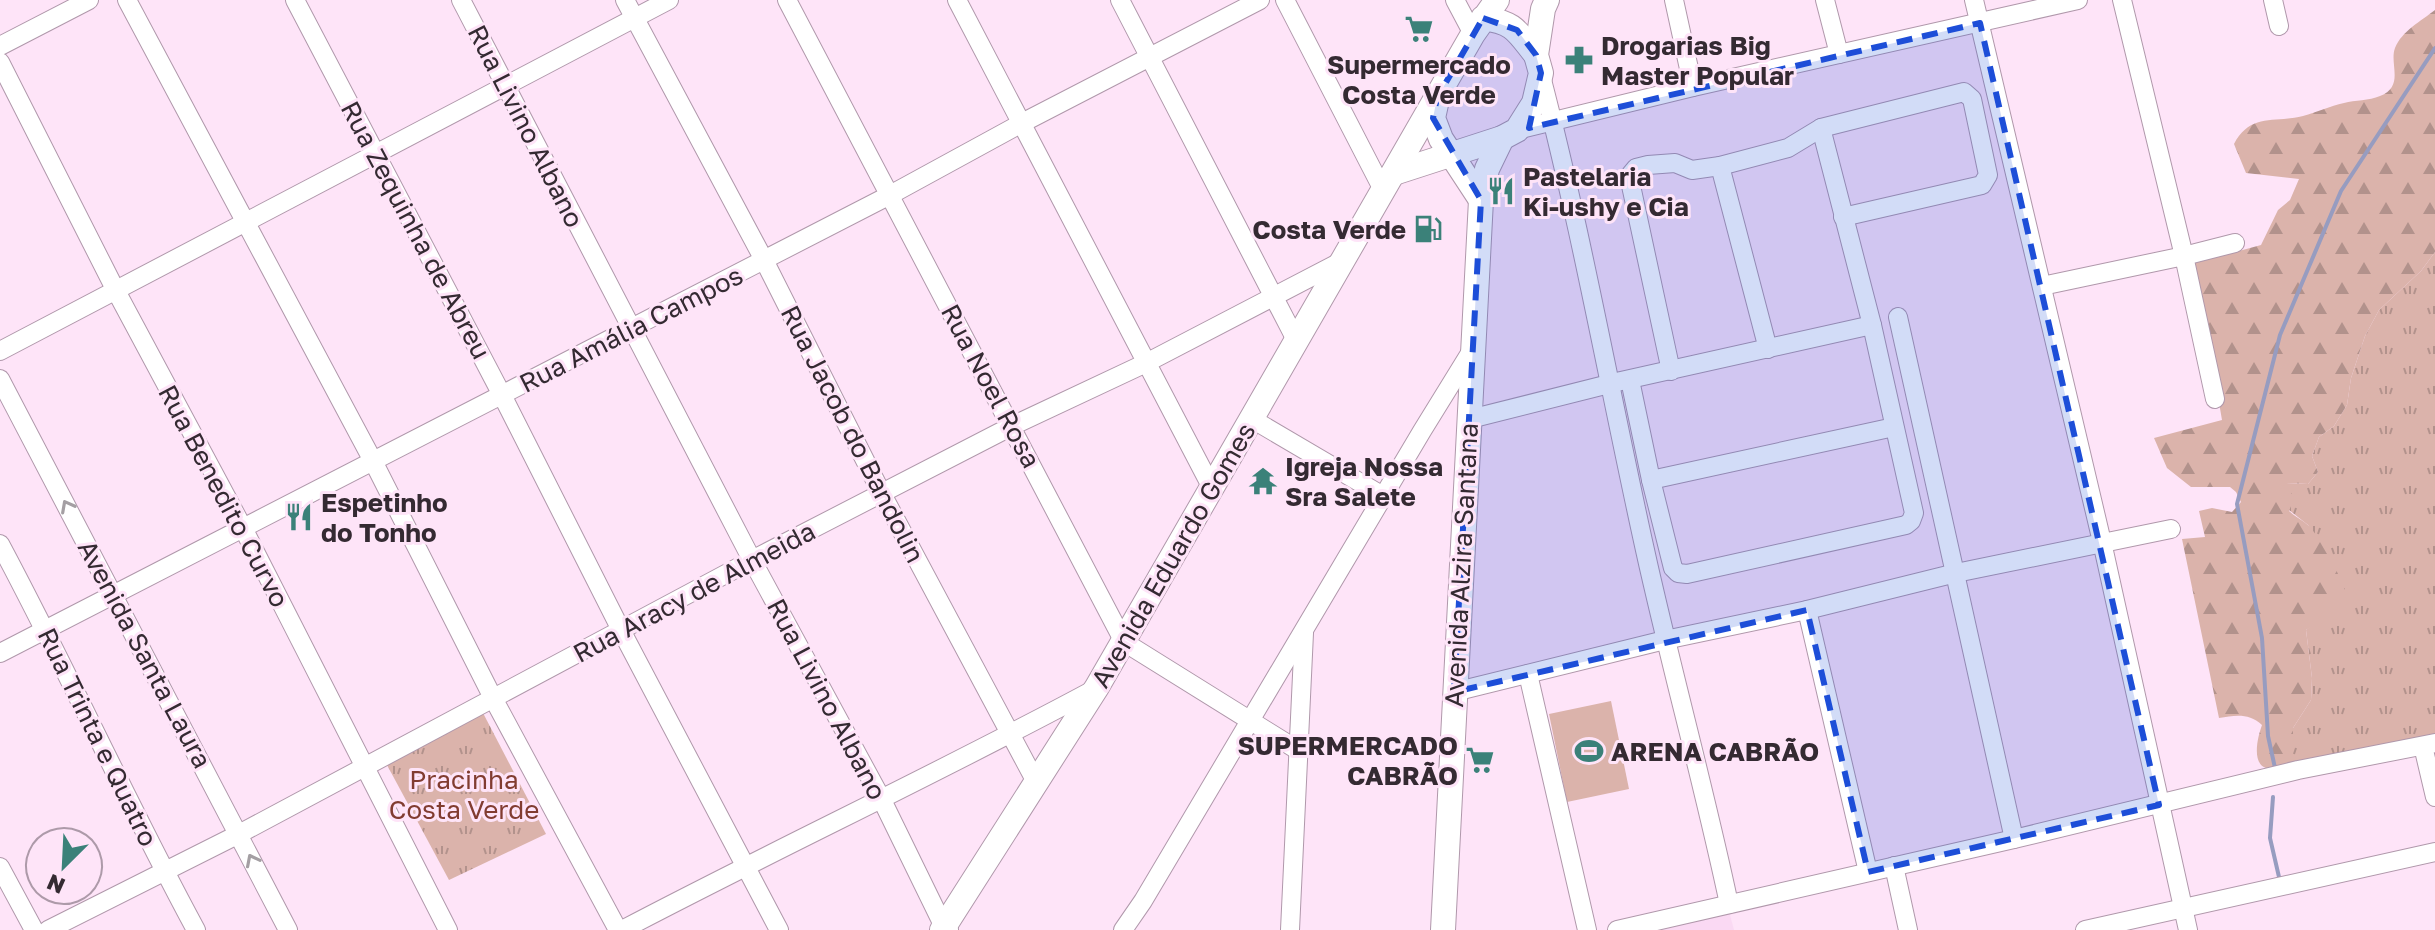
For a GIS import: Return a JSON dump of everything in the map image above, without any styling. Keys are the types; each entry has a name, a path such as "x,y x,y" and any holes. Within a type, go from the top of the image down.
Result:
{"main road":[{"name":"Avenida Alzira Santana","path":"1443,930 1481,200 1487,169 1534,103 1543,9 1547,0"},
{"name":"Avenida Eduardo Gomes","path":"945,929 1124,642 1484,17"},
{"path":"1484,17 1503,21 1517,30 1538,64"},
{"path":"1437,98 1433,118 1441,139 1481,200"},
{"path":"1388,182 1451,153 1510,134"}],"street":[{"path":"0,46 89,0"},
{"path":"127,0 373,461 493,698 620,930 1012,734 1097,687"},
{"name":"Rua Zequinha de Abreu","path":"295,0 779,930"},
{"name":"Rua Livino Albano","path":"461,0 752,560 881,798 945,929"},
{"name":"Rua Jacob do Bandolin","path":"625,0 1036,782"},
{"path":"0,351 669,0"},
{"name":"Rua Noel Rosa","path":"787,0 1124,642"},
{"path":"957,0 1212,488"},
{"path":"1120,0 1296,340"},
{"name":"Rua Amália Campos","path":"0,653 890,195 1260,0"},
{"path":"1285,0 1388,182"},
{"path":"1674,0 1693,87"},
{"path":"1825,0 1839,54"},
{"path":"1974,0 2102,542 2188,930"},
{"path":"1510,134 1693,87 2078,0"},
{"path":"2122,0 2215,399"},
{"path":"2273,0 2279,26"},
{"path":"1456,2 1484,17"},
{"name":"Rua Benedito Curvo","path":"0,62 448,930"},
{"path":"1538,64 1573,204 1665,640 1729,904"},
{"path":"1671,371 1630,181 1636,168 1666,162 1692,170 1720,166 1788,148 1821,128 1964,92 1972,99 1988,175 1982,185 1843,217"},
{"path":"1630,380 1651,480 1673,568 1678,573 1687,574 1906,525 1911,521 1914,513 1872,325 1821,128"},
{"path":"1720,166 1768,349"},
{"path":"2042,286 2235,243"},
{"name":"Rua Aracy de Almeida","path":"48,930 239,834 752,560 1012,426 1146,363 1342,260"},
{"path":"1898,317 2014,839"},
{"path":"1470,419 1609,384 1872,325"},
{"path":"1123,930 1473,349"},
{"name":"Avenida Santa Laura","path":"0,379 288,930"},
{"path":"1252,419 1383,496"},
{"path":"1651,480 1894,427"},
{"path":"1454,692 1956,573 2171,529"},
{"name":"Rua Trinta e Quatro","path":"0,544 46,629 196,930"},
{"path":"1807,610 1868,872"},
{"path":"1290,930 1304,629"},
{"path":"1124,642 1299,751"},
{"path":"1528,674 1587,930"},
{"path":"1617,930 2298,770 2429,745 2435,797"},
{"path":"2085,930 2435,852"},
{"path":"1894,866 1908,930"},
{"path":"0,867 34,930"},
{"path":"1141,930 1143,901"}],"highlighted area":[{"path":"1483,18 1517,30 1536,55 1541,73 1529,128 1980,23 2159,805 1868,872 1807,610 1454,692 1481,200 1433,118 1437,98"}],"shaded area":[{"path":"1729,911 1734,930 1650,930"}],"green space":[{"path":"2435,10 2435,252 2421,271 2379,310 2365,336 2351,378 2347,405 2334,426 2319,437 2312,456 2318,472 2308,484 2287,483 2294,499 2289,511 2314,531 2346,593 2332,614 2306,630 2312,678 2311,700 2293,728 2293,763 2266,768 2258,761 2257,755 2262,725 2242,716 2219,718 2182,539 2205,537 2199,511 2212,508 2232,512 2241,502 2230,487 2191,487 2167,468 2154,438 2222,420 2195,263 2261,245 2278,210 2290,200 2299,179 2246,173 2234,144 2240,134 2255,123 2303,116 2339,104 2376,98 2388,92 2394,81 2394,54 2398,42"},
{"path":"2435,252 2435,735 2293,763 2293,728 2311,700 2312,678 2306,630 2313,624 2326,554 2308,525 2289,510 2286,483 2308,484 2318,472 2312,456 2319,437 2334,426 2347,405 2351,378 2365,336 2379,310 2421,271"},
{"name":"ARENA CABRÃO","path":"1611,701 1629,789 1567,802 1549,714"},
{"name":"Pracinha Costa Verde","path":"483,713 546,834 449,880 387,765"}],"waterway":[{"path":"2275,768 2268,736 2262,638 2237,504 2280,335 2341,191 2435,48"},
{"path":"2273,797 2270,838 2279,877"}],"place":[{"name":"Supermercado Costa Verde","path":"1419,29"},
{"name":"Drogarias Big Master Popular","path":"1579,60"},
{"name":"Pastelaria Ki-ushy e Cia","path":"1501,191"},
{"name":"Costa Verde","path":"1428,229"},
{"name":"Igreja Nossa Sra Salete","path":"1263,481"},
{"name":"Espetinho do Tonho","path":"299,517"},
{"name":"ARENA CABRÃO","path":"1589,751"},
{"name":"SUPERMERCADO CABRÃO","path":"1480,760"}]}
